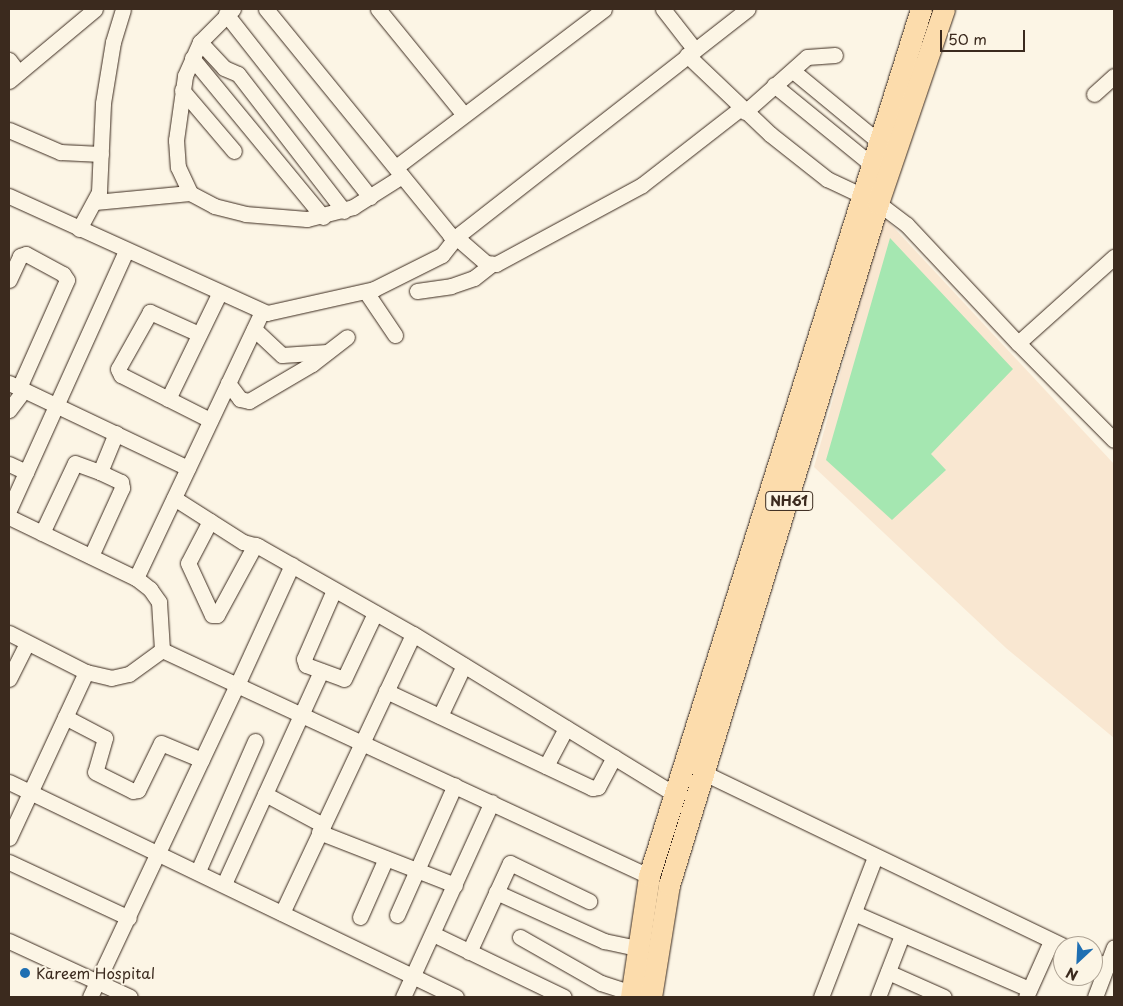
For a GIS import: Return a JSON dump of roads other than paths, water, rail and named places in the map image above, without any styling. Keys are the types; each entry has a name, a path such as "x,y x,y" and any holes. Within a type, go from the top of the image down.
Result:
{"highway":[{"name":"NH61","path":"638,996 869,200 871,164 921,9"},
{"name":"NH61","path":"638,996 636,948 649,876 816,347 869,200 944,9"},
{"path":"677,787 701,780"}],"street":[{"path":"9,60 14,76 95,9"},
{"path":"79,229 95,202 100,186 107,72 123,9"},
{"path":"266,9 450,236 456,237 492,264"},
{"path":"378,9 464,115"},
{"path":"95,202 190,194 214,206 245,214 290,220 323,217 344,210 370,198 464,115 604,9"},
{"path":"663,9 691,52 743,110 827,178 869,200 907,225 1018,343 1114,440"},
{"path":"9,196 261,313 366,292 442,255 456,237 748,9"},
{"path":"190,194 178,167 176,140 182,90 192,58 200,42 229,11 370,198"},
{"path":"200,42 224,68 238,74 344,210"},
{"path":"417,291 451,286 474,278 492,264 648,181 743,110 793,71 810,55 835,54"},
{"path":"192,58 323,217"},
{"path":"793,71 878,141"},
{"path":"1094,94 1114,76"},
{"path":"774,85 871,164"},
{"path":"182,90 234,151"},
{"path":"9,130 60,152 101,154"},
{"path":"9,510 58,406 126,251"},
{"path":"9,280 20,256 26,254 63,274 67,280 17,387 9,410"},
{"path":"1018,343 1114,257"},
{"path":"366,292 395,335"},
{"path":"168,399 219,294"},
{"path":"199,334 150,312 118,370 121,375 210,420"},
{"path":"136,578 261,313"},
{"path":"254,329 282,355 327,352"},
{"path":"228,383 240,399 249,401 327,352 347,337"},
{"path":"17,387 188,468"},
{"path":"100,472 116,434"},
{"path":"42,532 75,463 121,482 122,488 91,556"},
{"path":"9,464 26,472"},
{"path":"174,498 243,542 255,545 292,565 413,634 614,758 677,787"},
{"path":"9,517 136,578 159,602 162,650"},
{"path":"210,521 188,563 212,616 217,615 255,545"},
{"path":"90,997 160,852 292,565"},
{"path":"334,590 304,659 306,665 344,679 375,612"},
{"path":"9,633 86,672 111,678 129,674 162,650"},
{"path":"282,912 413,634"},
{"path":"9,679 27,643"},
{"path":"162,650 649,876"},
{"path":"440,716 464,665"},
{"path":"224,884 321,671"},
{"path":"9,838 86,672"},
{"path":"386,691 596,788 614,758"},
{"path":"65,718 105,738 95,772 133,791 138,790 161,743 202,760"},
{"path":"546,766 566,728"},
{"path":"198,872 255,742"},
{"path":"701,780 875,857 1053,942"},
{"path":"9,782 160,852 456,997"},
{"path":"397,915 455,785"},
{"path":"265,794 321,829 386,858 455,884"},
{"path":"403,997 492,802"},
{"path":"821,997 875,857"},
{"path":"360,917 386,858"},
{"path":"9,862 128,918"},
{"path":"469,952 496,892 512,862 589,901"},
{"path":"496,892 604,941 636,948"},
{"path":"854,913 1028,993 1053,951"},
{"path":"433,934 564,997"},
{"path":"878,997 902,934"},
{"path":"520,937 601,983 638,996"},
{"path":"9,941 130,997"},
{"path":"1095,997 1114,947"},
{"path":"1103,964 1107,966"},
{"path":"888,972 944,997"}],"place":[{"name":"Kareem Hospital","path":"25,973"}]}
